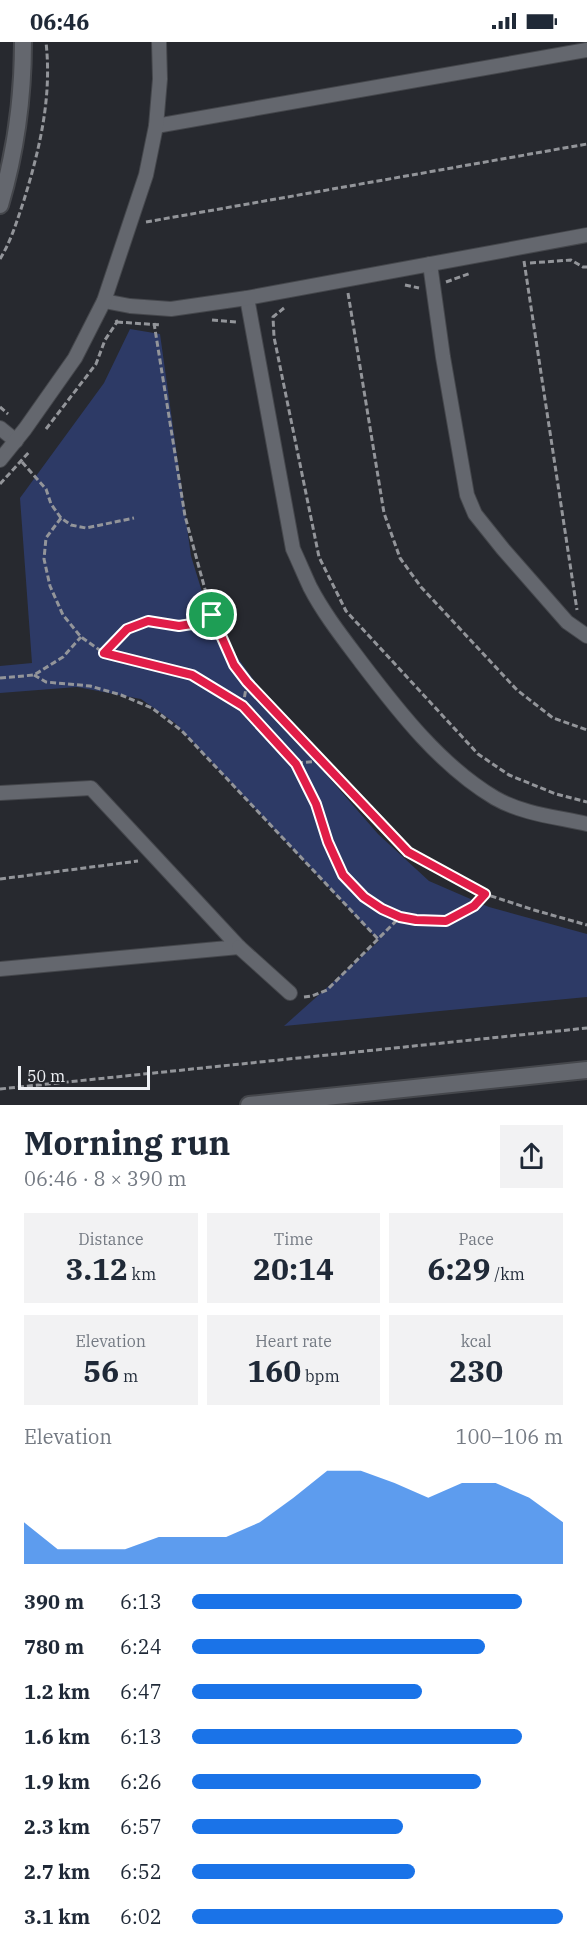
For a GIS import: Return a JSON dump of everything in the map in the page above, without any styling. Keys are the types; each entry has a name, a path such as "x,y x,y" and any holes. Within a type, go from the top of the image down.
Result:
{"street":[{"path":"0,205 18,128 23,81 23,42"},
{"path":"1,458 16,441 75,358 104,301 146,175 156,126 160,79 159,42"},
{"path":"156,126 587,50"},
{"path":"104,301 151,309 171,309 247,298 587,235"},
{"path":"429,264 467,495 475,514 503,549 567,622 584,635"},
{"path":"247,298 293,549 310,587 332,623 384,692 418,731 447,761 473,782 495,798 516,808 587,824"},
{"path":"0,428 16,441"},
{"path":"0,793 91,788 239,947 290,993"},
{"path":"0,969 239,947"},
{"path":"249,1105 587,1070"}],"path":[{"path":"0,259 10,243 38,154 47,101 46,42"},
{"path":"130,225 587,144"},
{"path":"522,247 584,635"},
{"path":"524,263 571,260 587,267"},
{"path":"395,287 433,286 461,278 472,272"},
{"path":"345,280 384,513 399,558 421,587 517,690 553,718 587,730"},
{"path":"289,304 273,317 274,337 319,557 346,611 478,754 509,775 556,794 587,802"},
{"path":"151,309 184,516 212,615 234,665 247,682 408,852 485,894 587,925"},
{"path":"22,462 45,489 51,504 61,518 71,525 86,528 135,518"},
{"path":"61,518 46,538 45,559 50,586 63,615 81,637 104,653 192,675 243,706 296,764 316,804 328,842 343,875 364,897 400,917 446,921 474,906 485,894"},
{"path":"104,653 127,629 148,621 179,626 198,623 212,615"},
{"path":"0,678 34,675 63,657 81,637"},
{"path":"34,675 46,682 90,686 121,695 152,708 182,730 378,939"},
{"path":"243,706 247,682"},
{"path":"296,764 322,760"},
{"path":"0,879 157,859"},
{"path":"290,993 300,998 327,990 400,917"},
{"path":"0,1089 587,1028"}],"shaded area":[{"path":"130,329 160,334 191,556 211,621 304,749 378,834 429,881 489,907 587,934 587,997 284,1026 379,941 175,723 141,699 77,687 0,693 0,666 32,663 20,498 104,383"}],"route":[{"path":"212,615 234,665 247,682 408,852 485,894 474,906 446,921 416,920 400,917 364,897 343,875 328,842 316,804 296,764 243,706 192,675 104,653 127,629 148,621 179,626 198,623 212,615"}]}
